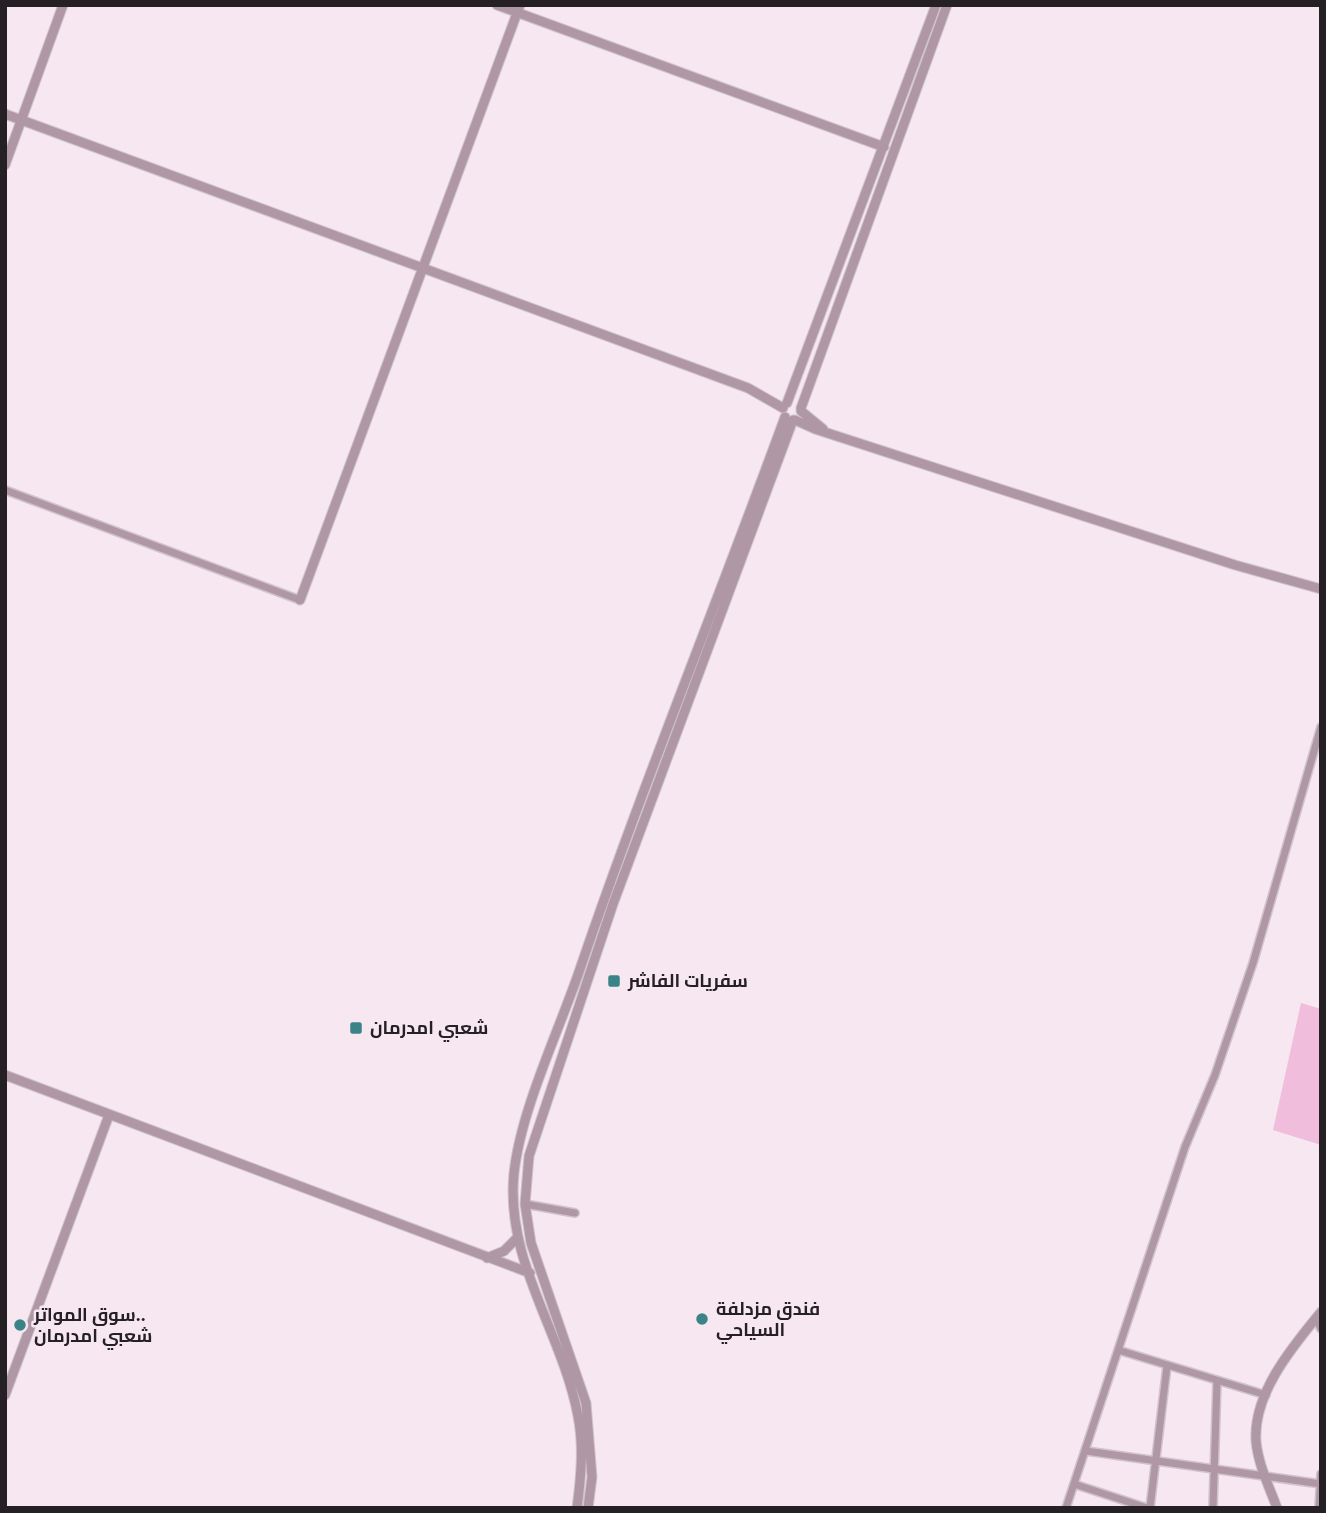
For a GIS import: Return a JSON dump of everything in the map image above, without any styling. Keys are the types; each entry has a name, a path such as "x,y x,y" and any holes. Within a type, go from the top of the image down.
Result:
{"street":[{"path":"5,165 63,5"},
{"path":"497,5 519,9 884,147"},
{"path":"577,1508 582,1461 579,1417 557,1346 527,1274 516,1239 512,1207 517,1153 734,571 936,5"},
{"path":"801,410 947,5"},
{"path":"5,490 300,600 519,9"},
{"path":"5,114 137,160 423,270 748,388 827,432 1235,565 1321,589"},
{"path":"789,413 794,402 827,432"},
{"path":"789,413 801,410"},
{"path":"1066,1508 1185,1147 1215,1075 1253,963 1321,727"},
{"path":"588,1508 592,1477 586,1403 565,1336 539,1271 525,1203 534,1135 594,944"},
{"path":"5,1075 527,1274 539,1271"},
{"path":"5,1395 109,1115"},
{"path":"525,1203 575,1213"},
{"path":"486,1258 504,1251 516,1239"},
{"path":"1318,1315 1321,1329"},
{"path":"1277,1508 1264,1474 1256,1431 1266,1395 1284,1361 1318,1315"},
{"path":"1118,1350 1266,1395"},
{"path":"1074,1484 1149,1508 1167,1366"},
{"path":"1213,1508 1217,1381"},
{"path":"1086,1451 1320,1484"},
{"path":"1319,1508 1321,1474"}],"shaded area":[{"path":"1301,1003 1321,1009 1321,1145 1273,1130"}],"place":[{"name":"سفريات الفاشر","path":"614,981"},
{"name":"شعبي امدرمان","path":"356,1028"},
{"name":"فندق مزدلفة السياحي","path":"702,1319"},
{"name":"سوق المواتر.. شعبي امدرمان","path":"20,1325"}]}
